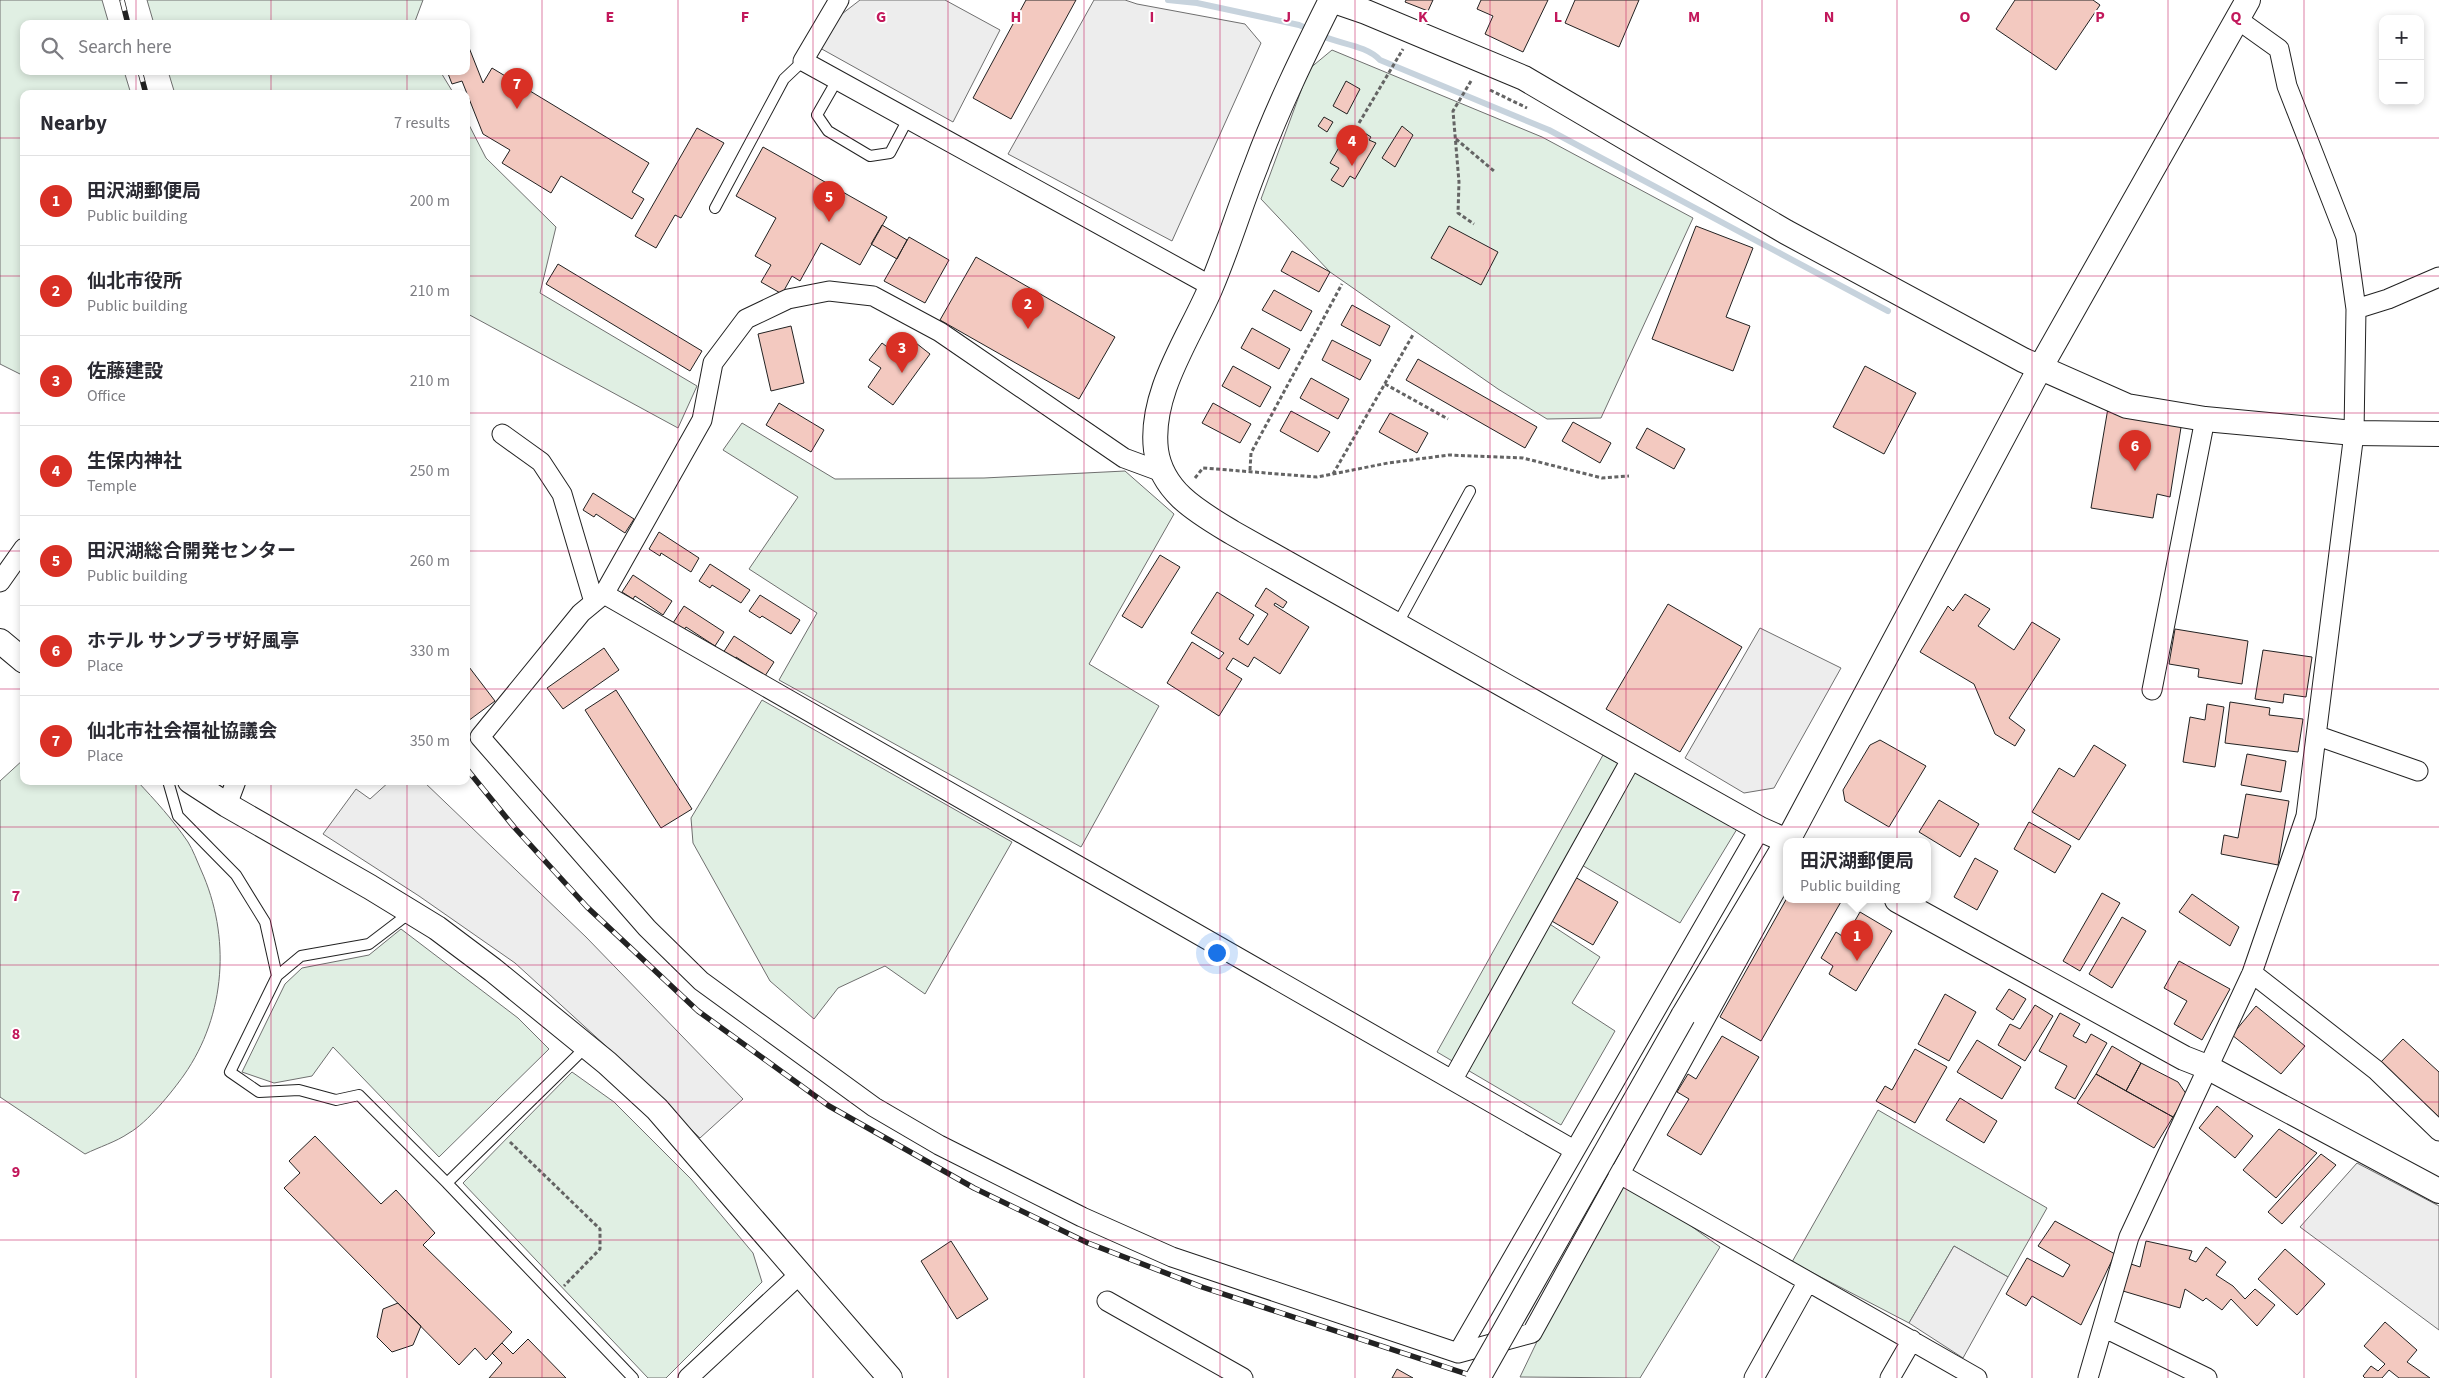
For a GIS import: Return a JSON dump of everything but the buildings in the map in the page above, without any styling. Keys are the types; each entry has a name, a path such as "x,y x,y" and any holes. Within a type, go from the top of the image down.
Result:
{"street":[{"path":"839,0 803,61 1211,286"},
{"path":"1783,840 1760,829 1632,758 1194,510 1180,497 1162,472 1156,450 1156,419 1168,378 1211,286 1257,164 1314,34 1331,0 1366,12 1524,78 1786,232 2040,368 2127,406 2205,420 2354,433 2439,434"},
{"path":"1790,838 2040,368 2242,9 2279,49 2287,86 2346,238 2356,309 2354,433 2318,736 2306,816 2252,973 2129,1237 2088,1378"},
{"path":"2356,309 2388,299 2439,277"},
{"path":"1162,472 1124,458 940,332 873,296 829,291 788,299 746,319 713,363 702,420 599,598 581,613 480,737 647,928 701,981 874,1107 939,1145 1082,1217 1172,1257 1458,1353 1532,1333 1618,1173 1783,877"},
{"path":"2152,690 2205,420"},
{"path":"502,434 541,462 562,494 599,598 1574,1150"},
{"path":"0,582 20,554"},
{"path":"0,641 20,658"},
{"path":"2318,736 2418,771"},
{"path":"1453,1080 1632,758"},
{"path":"196,785 437,928 493,970 587,1046 657,1109 890,1378"},
{"path":"227,805 234,785"},
{"path":"1458,1353 1760,829"},
{"path":"1478,1378 1683,1016 1783,850"},
{"path":"1902,903 2184,1058 2207,1067 2439,1191"},
{"path":"2252,973 2376,1070 2439,1131"},
{"path":"1618,1173 1807,1283 1977,1378"},
{"path":"688,1378 800,1274"},
{"path":"1754,1378 1807,1283"},
{"path":"1107,1301 1243,1378"},
{"path":"2103,1327 2207,1378"},
{"path":"1890,1378 1912,1340"}],"lane":[{"path":"715,208 784,79 803,61"},
{"path":"837,80 816,115 828,131 870,156 890,153 908,119"},
{"path":"1397,625 1470,491"},
{"path":"169,785 178,816 236,875 265,922 276,976"},
{"path":"411,912 369,944 301,956 276,976 230,1072 259,1092 299,1090 336,1100 359,1095 447,1183 633,1378"},
{"path":"447,1183 587,1046"}],"path":[{"path":"1359,123 1403,49"},
{"path":"1470,81 1453,111 1456,139 1458,213 1474,224"},
{"path":"1456,139 1494,171"},
{"path":"1250,470 1251,453 1342,284"},
{"path":"1332,474 1414,333"},
{"path":"1385,384 1448,418"},
{"path":"1180,497 1203,468 1250,470 1317,477 1388,463 1450,455 1524,458 1602,478 1630,476"},
{"path":"500,1133 600,1229 600,1250 555,1296"}],"green space":[{"path":"0,0 102,0 108,20 20,20 20,75 125,75 130,90 20,90 20,374 0,364"},
{"path":"147,0 423,0 416,20 153,20"},
{"path":"1332,50 1542,137 1693,218 1601,418 1547,419 1498,389 1330,272 1261,199 1309,69"},
{"path":"169,75 442,75 452,90 174,90"},
{"path":"470,127 486,158 556,227 540,293 697,386 678,428 470,315"},
{"path":"742,423 835,479 984,478 1125,471 1174,514 1089,664 1159,706 1081,847 779,680 817,613 749,569 798,497 723,450"},
{"path":"762,700 1012,842 925,994 885,966 838,988 814,1019 770,981 693,843 691,818"},
{"path":"1603,755 1737,829 1680,923 1575,861 1542,919 1600,957 1572,1003 1615,1031 1561,1125 1437,1052"},
{"path":"20,763 20,785 141,785 170,818 190,845 211,895 217,921 220,975 209,1027 198,1052 173,1090 143,1122 124,1136 85,1154 0,1097 0,781"},
{"path":"401,929 518,1018 549,1049 439,1157 333,1047 312,1076 274,1083 242,1072 285,984 302,968 369,955"},
{"path":"572,1072 614,1102 691,1179 753,1253 762,1282 666,1378 648,1378 463,1183"},
{"path":"1878,1110 2047,1208 2008,1277 1954,1246 1909,1323 1792,1262"},
{"path":"1618,1173 1720,1247 1640,1378 1520,1377"}],"shaded area":[{"path":"860,0 945,0 1000,30 953,122 820,48 838,17"},
{"path":"1094,0 1125,0 1137,4 1245,24 1261,43 1172,241 1008,154"},
{"path":"1760,628 1841,668 1774,788 1744,793 1685,758"},
{"path":"386,785 427,785 586,937 743,1099 700,1138 607,1047 515,963 419,896 323,834 356,789 370,799"},
{"path":"2357,1163 2439,1206 2439,1330 2300,1227"},
{"path":"1954,1246 2008,1277 1963,1358 1909,1323"}],"waterway":[{"path":"1168,0 1197,3 1299,25 1311,30"},
{"path":"1320,35 1360,48 1380,60 1549,130 1888,311"}],"railway":[{"path":"122,0 127,20"},
{"path":"141,75 145,90"},
{"path":"470,773 514,827 587,907 698,1011 829,1106 974,1188 1088,1243 1202,1287 1479,1378"}],"place":[{"name":"仙北市社会福祉協議会","path":"517,109"},
{"name":"生保内神社","path":"1352,166"},
{"name":"田沢湖総合開発センター","path":"829,222"},
{"name":"仙北市役所","path":"1028,329"},
{"name":"佐藤建設","path":"902,373"},
{"name":"ホテル サンプラザ好風亭","path":"2135,471"},
{"name":"田沢湖郵便局","path":"1857,961"}]}
